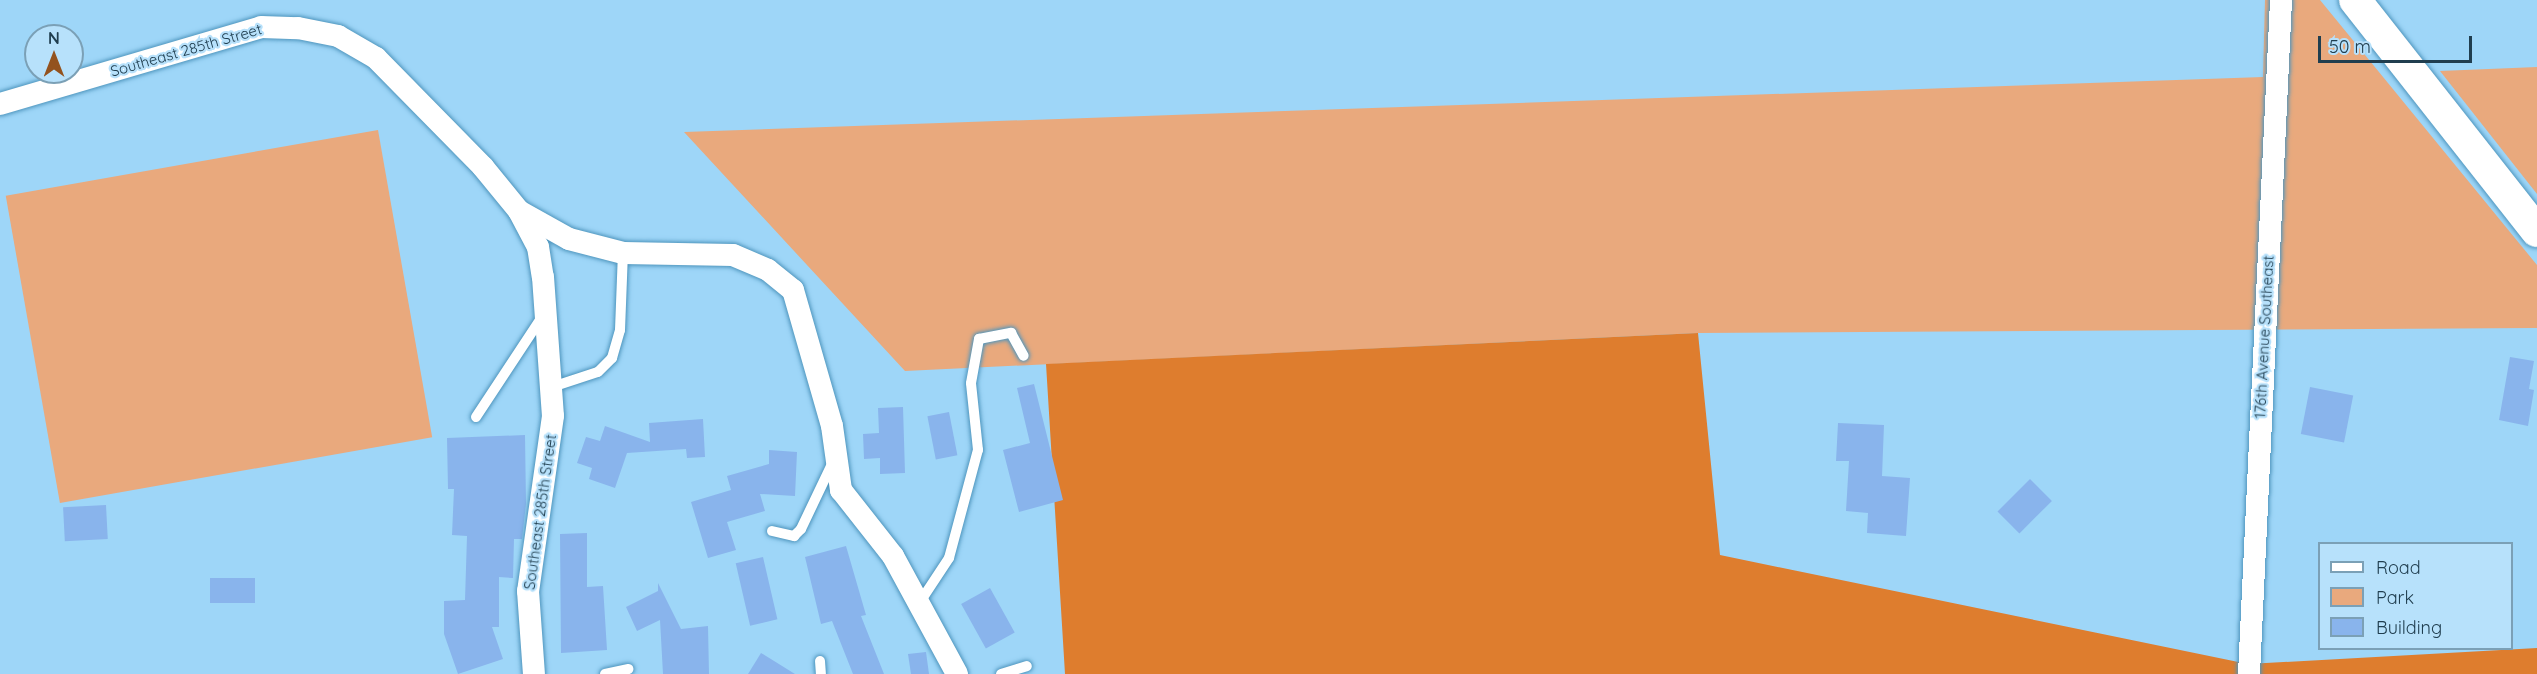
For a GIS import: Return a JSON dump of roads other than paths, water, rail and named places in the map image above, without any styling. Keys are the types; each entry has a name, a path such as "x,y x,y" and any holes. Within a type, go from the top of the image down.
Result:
{"street":[{"name":"176th Avenue Southeast","path":"2249,674 2281,0"},
{"path":"2355,0 2537,231"},
{"name":"Southeast 285th Street","path":"0,104 261,27 338,36 376,58 483,167 519,211 538,247 546,311 552,387 550,458 528,591 534,674"},
{"name":"Southeast 285th Street","path":"519,211 569,239 623,253 733,255 768,270 793,290 832,426 841,490 893,556 920,602 957,674"}],"lane":[{"path":"552,387 598,372 612,358 620,330 623,253"},
{"path":"476,417 546,311"},
{"path":"920,602 949,558 978,450 971,383 979,339 1011,333 1024,356"},
{"path":"772,531 794,536 801,529 836,456"},
{"path":"820,662 821,674"},
{"path":"1000,674 1027,666"},
{"path":"605,674 628,669"}]}
